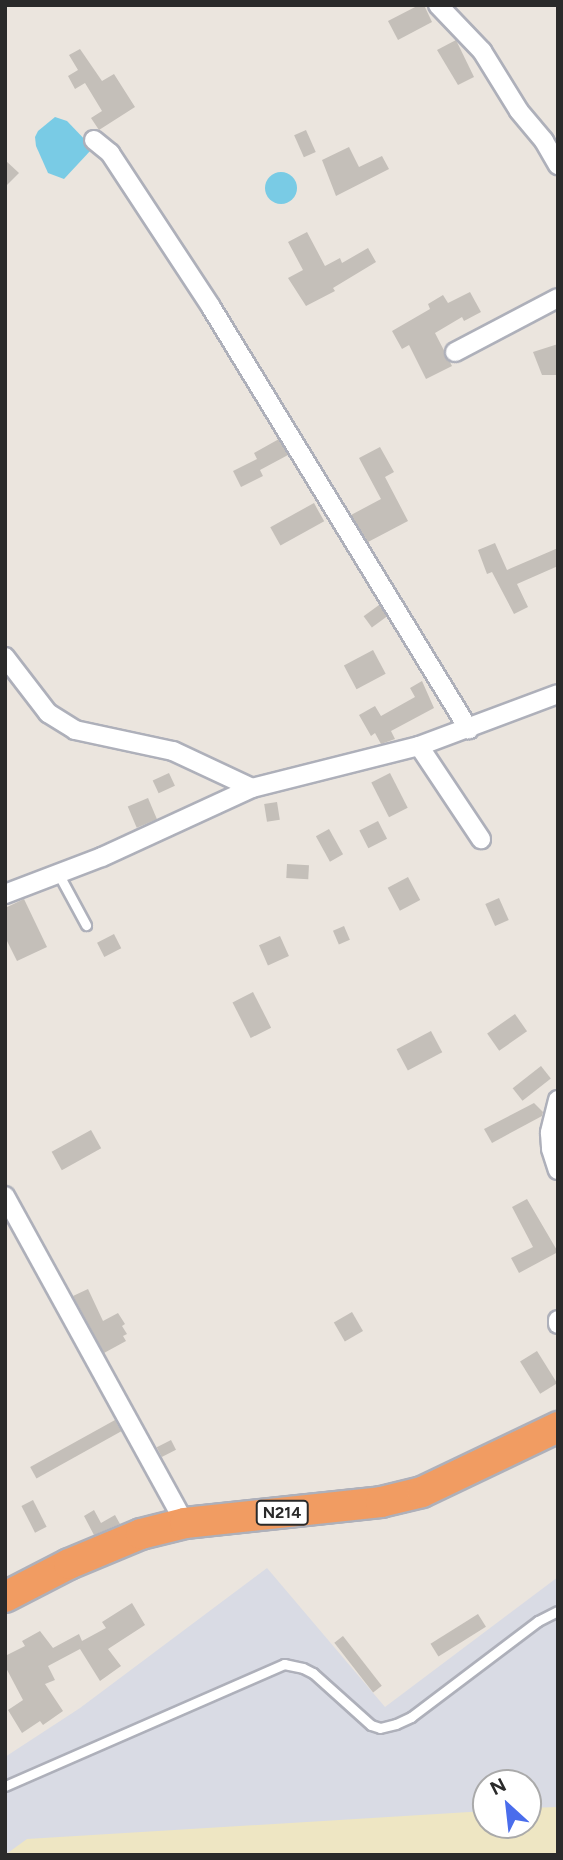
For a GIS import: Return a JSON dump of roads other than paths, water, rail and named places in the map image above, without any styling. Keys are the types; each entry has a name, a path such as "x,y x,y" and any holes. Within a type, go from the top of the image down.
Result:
{"highway":[{"name":"N214","path":"5,1597 69,1564 141,1534 186,1523 381,1502 422,1492 558,1427"}],"street":[{"path":"438,5 482,51 519,111 544,141 558,165"},
{"path":"94,139 110,153 211,307 469,729"},
{"path":"455,352 558,298"},
{"path":"5,657 48,713 75,730 173,751 252,788"},
{"path":"5,894 59,875 252,788 419,746 558,694"},
{"path":"419,746 481,839"},
{"path":"558,1100 550,1133 558,1170"},
{"path":"5,1196 186,1523"}],"lane":[{"path":"59,875 86,925"},
{"path":"5,1786 284,1664 313,1673 371,1725 380,1728 396,1724 411,1717 538,1621 558,1611"}],"water":[{"path":"55,117 67,121 90,145 91,150 64,179 48,173 36,146 35,137 38,131"},
{"path":"281,172 292,177 297,188 292,199 281,204 270,199 265,188 270,177"}]}
